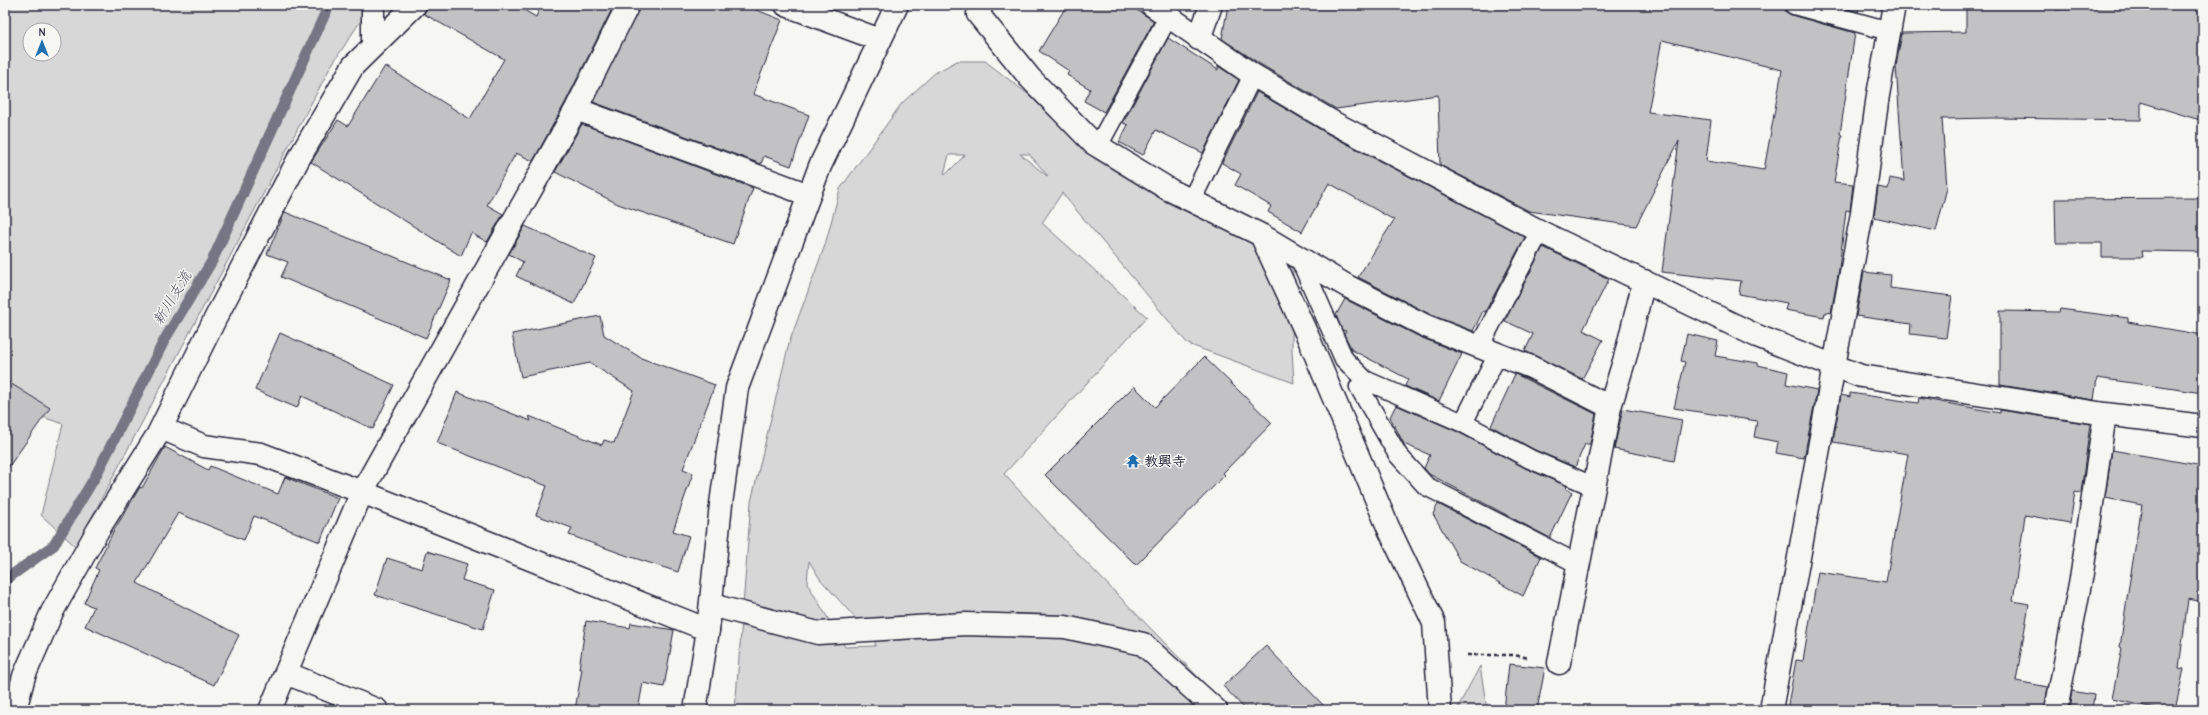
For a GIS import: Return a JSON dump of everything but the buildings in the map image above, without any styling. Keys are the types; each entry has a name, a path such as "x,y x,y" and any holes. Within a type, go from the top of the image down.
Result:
{"street":[{"path":"373,5 373,46"},
{"path":"15,710 24,676 52,612 98,530 161,428 215,319 298,160 353,66 415,5"},
{"path":"270,710 362,492 576,109 628,5"},
{"path":"786,5 880,40"},
{"path":"696,710 708,630 721,504 738,388 820,166 897,5"},
{"path":"982,5 978,14 1025,73 1098,146 1170,190 1261,235 1347,286 1426,326 1531,368 1610,407"},
{"path":"1199,39 1211,5"},
{"path":"1771,710 1862,213 1894,5"},
{"path":"1160,11 1253,76 1334,123 1540,231 1757,336 1861,376 2105,414 2203,426"},
{"path":"576,109 810,195"},
{"path":"1261,235 1308,337 1388,527 1434,623 1440,710"},
{"path":"1559,663 1580,565 1610,407 1625,358 1644,281"},
{"path":"2056,710 2082,574 2105,414"},
{"path":"161,428 204,446 261,454 362,492 708,630"},
{"path":"711,605 818,633 965,624 1065,627 1143,644 1216,710"},
{"path":"286,673 377,710"}],"lane":[{"path":"1794,5 1889,31"},
{"path":"1098,146 1160,11"},
{"path":"1191,201 1253,76"},
{"path":"1463,423 1488,350 1540,231"},
{"path":"1299,257 1344,359 1365,380 1463,423 1530,459 1595,487"},
{"path":"1365,380 1359,387 1394,448 1426,486 1580,565"}],"path":[{"path":"1436,655 1514,655"}],"shaded area":[{"path":"5,5 371,5 331,66 76,547 41,515 63,424 5,404"},
{"path":"957,61 985,61 1029,95 1094,158 1164,201 1241,237 1293,269 1292,350 1294,383 1188,344 1062,193 1042,223 1147,317 1004,474 1068,544 1204,683 1198,710 735,710 751,502 789,343 825,245 840,189 902,103 935,73","holes":["1020,154 1029,154 1047,176","949,155 965,155 945,175 944,174","809,561 820,579 875,640 875,646 845,647 807,583"]},
{"path":"1480,666 1487,710 1457,710 1457,709"}],"waterway":[{"name":"新川支流","path":"5,580 54,545 95,477 165,339 212,261 329,5"}],"place":[{"name":"教興寺","path":"1133,461"}]}
